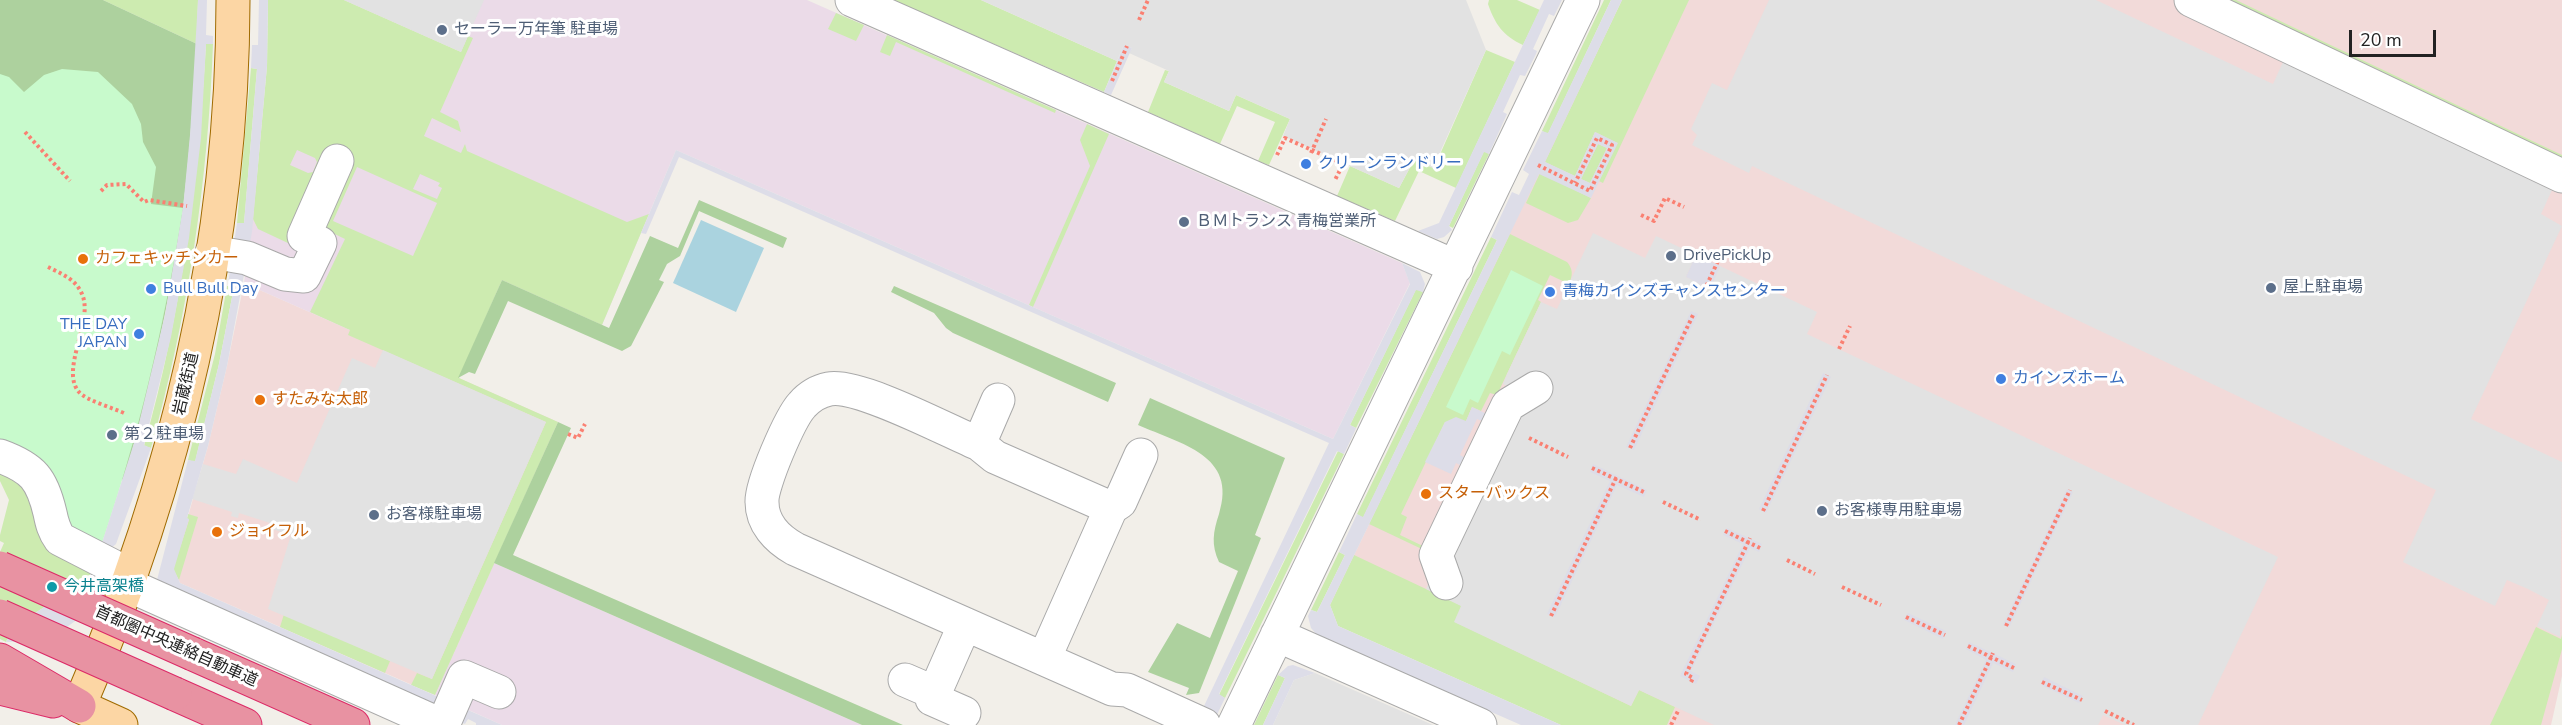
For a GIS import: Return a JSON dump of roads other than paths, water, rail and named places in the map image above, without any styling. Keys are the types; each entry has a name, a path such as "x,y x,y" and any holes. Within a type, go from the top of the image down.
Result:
{"highway":[{"name":"首都圏中央連絡自動車道","path":"0,568 353,725"},
{"path":"0,616 245,725"},
{"path":"0,660 79,706"},
{"path":"0,688 79,706"}],"main road":[{"name":"岩蔵街道","path":"79,706 105,646 165,472 195,353 212,252 227,137 233,0"},
{"path":"79,706 121,725"}],"street":[{"path":"852,0 1456,267"},
{"path":"1234,725 1583,0"},
{"path":"2191,0 2562,176"},
{"path":"212,252 248,258 285,274 304,276 320,243 304,236 337,161"},
{"path":"1446,583 1436,555 1508,405 1536,388"},
{"path":"1111,508 995,457 979,444 855,390 829,389 807,400 796,413 762,494 765,519 774,534 787,545 1044,659 1112,688 1127,690 1204,725"},
{"path":"979,444 998,400"},
{"path":"1044,659 1111,508 1120,502 1141,455"},
{"path":"0,456 16,462 40,482 55,532 60,539 128,580 442,725 464,677 500,692"},
{"path":"964,713 932,699 965,624"},
{"path":"1277,635 1480,725"},
{"path":"904,680 935,693"}],"water":[{"path":"701,220 764,248 736,312 673,283"}],"place":[{"name":"セーラー万年筆 駐車場","path":"442,30"},
{"name":"クリーンランドリー","path":"1306,164"},
{"name":"ＢＭトランス 青梅営業所","path":"1184,222"},
{"name":"DrivePickUp","path":"1671,256"},
{"name":"カフェキッチンカー","path":"83,259"},
{"name":"屋上駐車場","path":"2271,288"},
{"name":"Bull Bull Day","path":"151,289"},
{"name":"青梅カインズチャンスセンター","path":"1550,292"},
{"name":"THE DAY JAPAN","path":"139,334"},
{"name":"カインズホーム","path":"2001,379"},
{"name":"すたみな太郎","path":"260,400"},
{"name":"第２駐車場","path":"112,435"},
{"name":"スターバックス","path":"1426,494"},
{"name":"お客様専用駐車場","path":"1822,511"},
{"name":"お客様駐車場","path":"374,515"},
{"name":"ジョイフル","path":"217,532"},
{"name":"今井高架橋","path":"52,587"}]}
